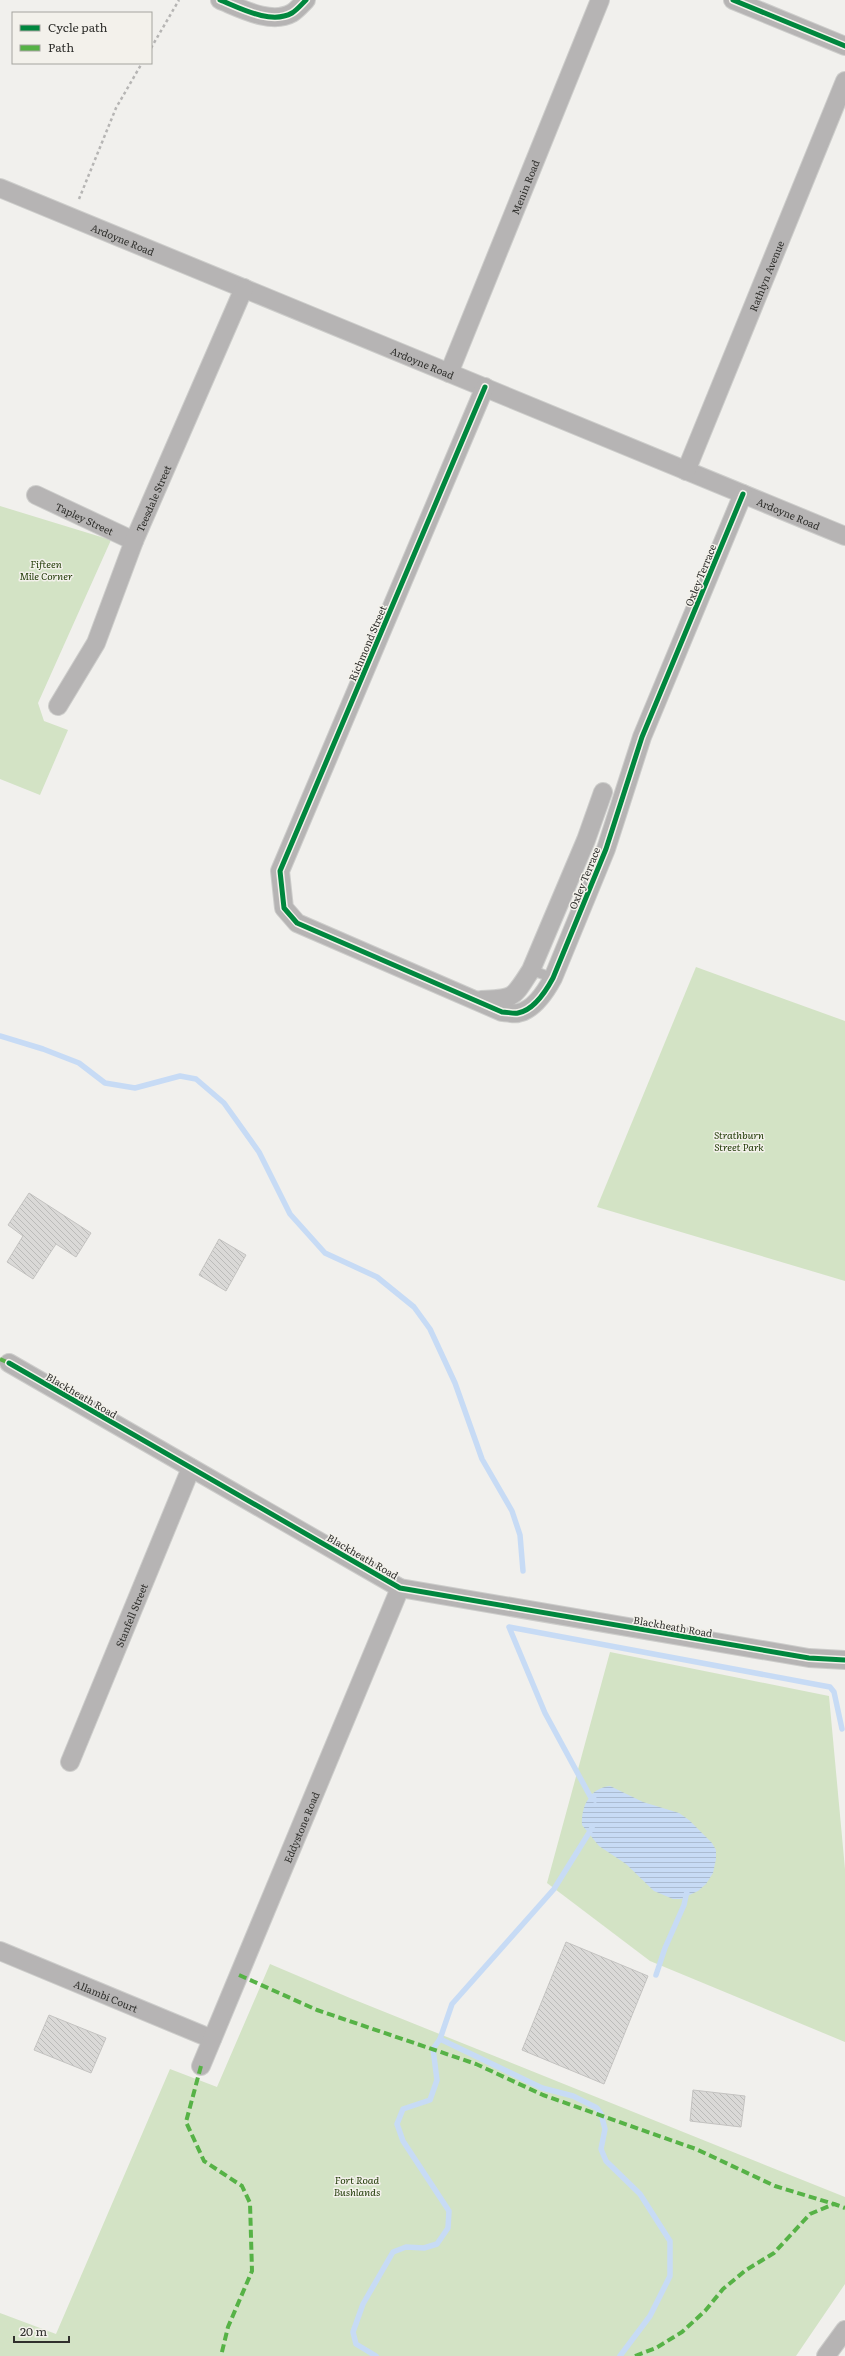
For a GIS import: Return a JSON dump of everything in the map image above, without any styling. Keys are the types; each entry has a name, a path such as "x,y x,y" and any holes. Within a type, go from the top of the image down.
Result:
{"street":[{"path":"220,0 261,15 280,18 293,13 306,0"},
{"name":"Menin Road","path":"449,373 600,0"},
{"path":"733,0 845,46"},
{"name":"Rathlyn Avenue","path":"686,471 845,81"},
{"name":"Ardoyne Road","path":"0,188 845,536"},
{"name":"Teesdale Street","path":"58,706 96,643 134,541 244,288"},
{"name":"Richmond Street","path":"284,908 280,871 485,388"},
{"name":"Oxley Terrace","path":"284,908 297,923 479,1000 502,1012 518,1013 530,1007 546,991 553,978 606,849 642,737 743,494"},
{"name":"Tapley Street","path":"36,495 134,541"},
{"name":"Oxley Terrace","path":"479,1000 507,999 518,990 530,970 586,840 602,792"},
{"name":"Oxley Terrace","path":"586,840 606,849"},
{"name":"Blackheath Road","path":"9,1363 400,1588 809,1658 845,1660"},
{"name":"Stanfell Street","path":"70,1762 190,1468"},
{"name":"Eddystone Road","path":"201,2066 400,1588"},
{"name":"Allambi Court","path":"0,1951 212,2039"},
{"path":"826,2356 845,2330"}],"lane":[{"path":"530,970 553,978"}],"path":[{"path":"152,46 179,0"},
{"path":"79,199 116,108 141,64"}],"green space":[{"name":"Fifteen Mile Corner","path":"0,506 111,540 38,703 44,721 68,730 40,795 0,779"},
{"name":"Strathburn Street Park","path":"696,967 845,1021 845,1281 597,1207"},
{"path":"610,1652 829,1696 845,1869 845,2042 650,1961 547,1883"},
{"name":"Fort Road Bushlands","path":"270,1964 350,1998 845,2197 845,2284 796,2356 0,2356 0,2313 56,2334 170,2069 217,2087"}],"water":[{"path":"610,1786 643,1802 679,1813 689,1820 712,1843 716,1850 716,1859 713,1873 706,1884 698,1891 681,1899 673,1899 654,1891 626,1864 599,1846 582,1825 583,1811 592,1794 603,1787"}],"building":[{"path":"29,1193 91,1233 76,1257 56,1244 33,1279 7,1262 23,1236 8,1225"},
{"path":"219,1239 246,1255 226,1291 199,1275"},
{"path":"566,1942 648,1976 604,2084 522,2050"},
{"path":"49,2015 106,2038 91,2073 34,2050"},
{"path":"693,2090 745,2096 741,2127 690,2121"}],"waterway":[{"path":"0,1036 43,1049 79,1063 105,1083 135,1088 180,1076 196,1079 224,1103 259,1152 290,1214 325,1253 377,1277 414,1307 430,1329 455,1383 482,1459 512,1511 520,1535 523,1571"},
{"path":"595,1800 590,1796 545,1713 509,1627 830,1687 834,1692 842,1729"},
{"path":"376,2356 356,2344 353,2332 363,2304 393,2252 406,2247 424,2248 437,2244 448,2228 449,2211 403,2141 397,2124 403,2109 430,2100 437,2080 433,2049 440,2039 452,2004 554,1889 592,1828"},
{"path":"656,1975 665,1948 684,1905 687,1891"},
{"path":"440,2039 542,2088 573,2096 597,2108 601,2114 605,2129 601,2149 606,2161 640,2194 670,2241 670,2276 650,2316 620,2356"}],"marked path":[{"path":"0,1359 9,1363"},
{"path":"239,1975 317,2010 476,2064 543,2095 696,2149 775,2186 834,2204"},
{"path":"201,2066 186,2122 204,2161 242,2186 250,2203 252,2271 228,2327 221,2356"},
{"path":"635,2356 656,2348 682,2332 705,2311 723,2289 746,2270 774,2253 810,2214 834,2204 845,2208"}],"cycle path":[{"path":"220,0 246,11 275,17 292,13 306,0"},
{"path":"733,0 845,46"},
{"path":"485,387 280,871 284,908 297,923 502,1012 516,1013 529,1008 539,999 553,978 606,849 642,737 743,494"},
{"path":"9,1363 400,1588 809,1658 845,1660"}]}
